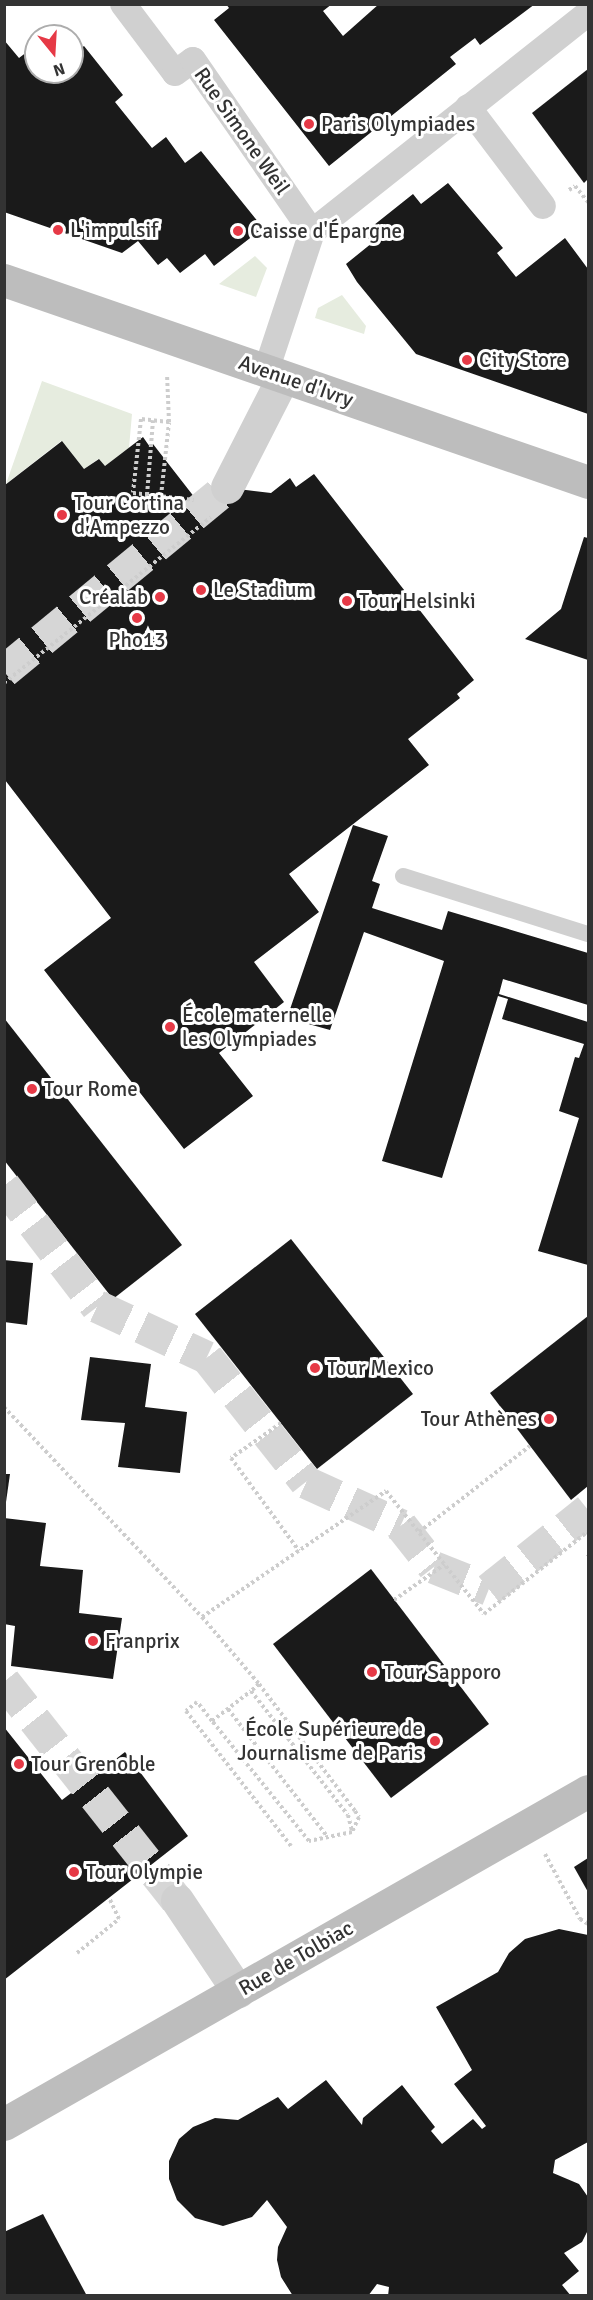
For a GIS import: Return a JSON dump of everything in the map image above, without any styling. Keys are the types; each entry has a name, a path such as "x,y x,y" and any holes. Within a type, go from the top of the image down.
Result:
{"main road":[{"name":"Avenue d'Ivry","path":"4,280 588,482"},
{"name":"Rue de Tolbiac","path":"4,2124 588,1791"}],"street":[{"name":"Rue Simone Weil","path":"123,4 175,73 193,60 312,232"},
{"path":"217,500 275,374 312,232 588,13"},
{"path":"468,107 543,206"},
{"path":"177,1900 238,1991"}],"lane":[{"path":"403,876 588,934"}],"path":[{"path":"161,496 169,422 166,366"},
{"path":"169,422 141,419 133,493 217,500"},
{"path":"147,495 153,420"},
{"path":"4,682 217,500"},
{"path":"4,1407 202,1617 259,1684 355,1810 359,1817 352,1832"},
{"path":"281,1423 231,1458 299,1551"},
{"path":"419,1532 530,1446"},
{"path":"202,1617 386,1491 484,1614 588,1533"},
{"path":"394,1600 445,1564"},
{"path":"212,1721 259,1684"},
{"path":"251,1691 348,1815 352,1832"},
{"path":"291,1846 186,1711 197,1702 309,1841 352,1832"},
{"path":"228,1709 327,1836"},
{"path":"529,1826 580,1919 588,1924"},
{"path":"77,1953 119,1918 108,1898"}],"shaded area":[{"path":"255,256 267,268 256,297 219,284"},
{"path":"342,295 366,326 364,334 315,318 318,308"},
{"path":"42,381 132,414 129,448 105,466 98,459 84,469 61,441 6,484"}],"building":[{"path":"226,4 332,4 323,11 343,36 379,4 535,4 480,45 475,38 450,57 456,64 329,166 214,20 229,8"},
{"path":"4,40 19,58 24,54 24,84 84,84 84,46 123,95 115,102 152,148 166,137 185,163 201,151 263,228 214,266 205,254 180,273 167,258 158,265 138,241 122,253 4,212"},
{"path":"588,69 588,179 584,183 532,113"},
{"path":"448,183 503,248 497,253 516,277 565,238 588,269 588,414 416,354 357,282 346,264 372,243 364,233 413,194 421,204"},
{"path":"143,437 150,447 153,444 195,498 214,486 271,493 290,478 296,487 314,474 474,680 457,694 460,698 408,739 429,765 289,874 319,912 254,962 284,1002 219,1053 253,1096 184,1149 44,970 111,918 5,780 5,485 62,441 84,469 99,459 105,466"},
{"path":"584,537 588,538 588,660 525,639 561,609"},
{"path":"353,825 388,836 372,881 380,884 372,908 442,930 448,911 588,953 588,1005 503,979 499,994 588,1022 588,1265 538,1251 579,1118 559,1111 575,1057 579,1058 584,1044 502,1019 508,999 498,996 442,1178 382,1161 444,961 364,932 330,1030 287,1018"},
{"name":"Tour Rome","path":"4,1018 182,1245 113,1299 4,1160"},
{"name":"Tour Mexico","path":"291,1239 413,1394 317,1469 195,1314"},
{"path":"4,1260 33,1263 27,1325 4,1322"},
{"name":"Tour Athènes","path":"588,1316 588,1486 571,1500 490,1393"},
{"path":"90,1357 151,1364 145,1407 187,1412 180,1473 118,1467 125,1423 81,1420"},
{"path":"4,1474 10,1474 6,1502 4,1502"},
{"path":"4,1518 46,1523 40,1566 83,1570 79,1613 122,1618 113,1679 11,1666 15,1626 4,1624"},
{"name":"Tour Sapporo","path":"371,1569 489,1724 391,1798 273,1644"},
{"name":"Tour Olympie","path":"4,1727 62,1800 125,1752 188,1836 4,1980"},
{"path":"588,1858 588,1892 574,1867"},
{"path":"559,1929 588,1935 588,2142 555,2160 553,2173 579,2184 588,2197 588,2230 582,2242 564,2253 579,2271 562,2285 571,2296 388,2296 389,2287 377,2284 368,2296 293,2296 281,2277 277,2260 278,2247 287,2227 267,2200 252,2217 223,2226 195,2218 177,2200 169,2179 169,2161 179,2139 193,2127 215,2118 238,2120 278,2097 288,2109 326,2080 362,2125 363,2118 402,2085 435,2127 431,2131 442,2144 473,2119 482,2129 486,2126 454,2084 472,2070 436,2007 498,1972 509,1953 525,1939"},
{"path":"43,2214 87,2296 4,2296 4,2232"}],"tunnel":[{"path":"4,671 227,487"},
{"path":"4,1185 97,1306 207,1357 306,1482 401,1525 434,1567 489,1589 588,1510"},
{"path":"4,1681 177,1900"}],"place":[{"name":"Paris Olympiades","path":"309,124"},
{"name":"L'impulsif","path":"58,230"},
{"name":"Caisse d'Épargne","path":"238,231"},
{"name":"City Store","path":"467,360"},
{"name":"Tour Cortina d'Ampezzo","path":"62,515"},
{"name":"Le Stadium","path":"201,590"},
{"name":"Créalab","path":"160,597"},
{"name":"Tour Helsinki","path":"347,601"},
{"name":"Pho13","path":"137,618"},
{"name":"École maternelle les Olympiades","path":"170,1027"},
{"name":"Tour Rome","path":"32,1089"},
{"name":"Tour Mexico","path":"315,1368"},
{"name":"Tour Athènes","path":"549,1419"},
{"name":"Franprix","path":"93,1641"},
{"name":"Tour Sapporo","path":"372,1672"},
{"name":"École Supérieure de Journalisme de Paris","path":"435,1741"},
{"name":"Tour Grenoble","path":"19,1764"},
{"name":"Tour Olympie","path":"74,1872"}]}
